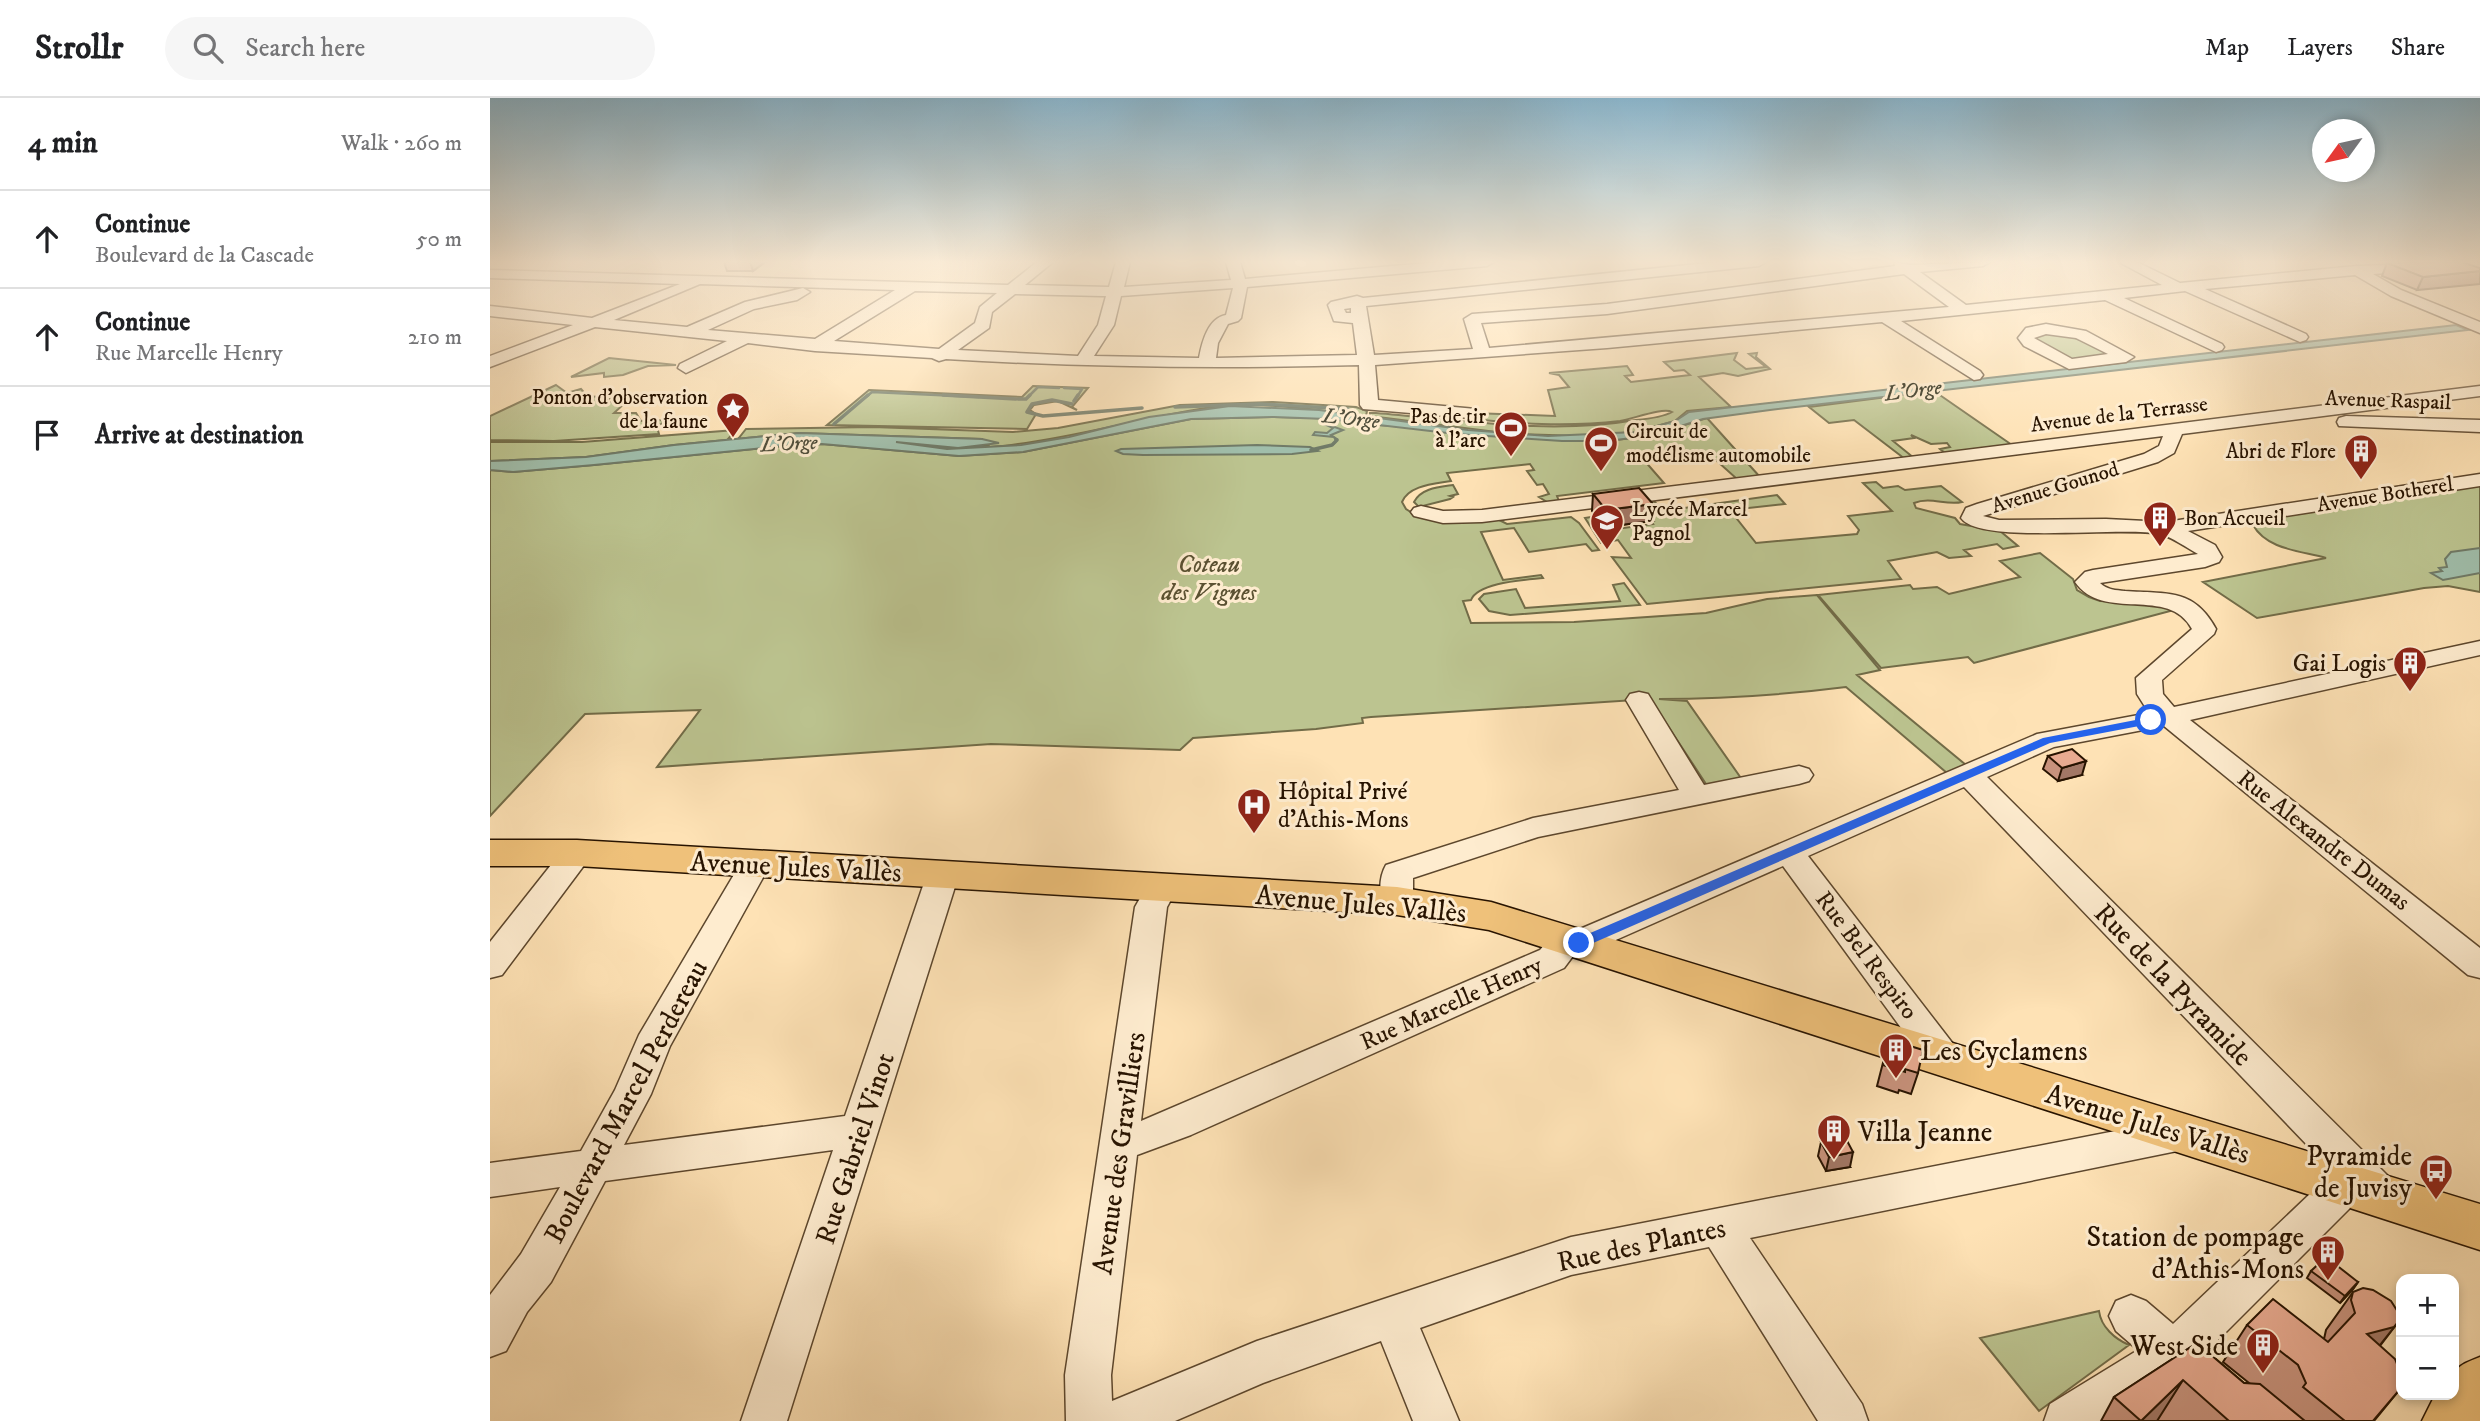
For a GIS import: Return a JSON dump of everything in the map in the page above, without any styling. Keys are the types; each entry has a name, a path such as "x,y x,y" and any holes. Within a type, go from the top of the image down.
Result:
{"main road":[{"name":"Avenue Jules Vallès","path":"490,853 577,853 1397,901 1491,916 2480,1227"},
{"path":"2451,1421 2480,1385"}],"street":[{"path":"490,362 591,324"},
{"path":"600,324 939,356 1082,362 1208,363 1365,360 1482,354 1621,324"},
{"path":"688,333 709,324"},
{"path":"815,346 851,324"},
{"path":"939,356 983,324"},
{"path":"1082,362 1106,324"},
{"path":"1208,363 1210,343 1220,324"},
{"path":"1360,324 1369,405 1470,413"},
{"path":"1473,324 1482,354"},
{"path":"1587,324 1718,333 1807,324"},
{"path":"1736,324 1744,330"},
{"path":"1895,324 1974,374"},
{"path":"2028,324 2039,330 2080,334 2126,357 2069,364 2028,341 2028,333 2039,330"},
{"path":"2167,324 2216,347"},
{"path":"2269,324 2300,337"},
{"path":"686,369 743,338"},
{"name":"Avenue de la Terrasse","path":"1421,512 1443,517 1482,516 2480,391"},
{"name":"Avenue Raspail","path":"2295,415 2331,422 2480,426"},
{"name":"Avenue Gounod","path":"2167,715 2151,699 2147,689 2149,678 2202,634 2204,629 2201,620 2185,608 2172,603 2152,598 2103,595 2092,590 2086,582 2093,577 2205,561 2211,557 2207,550 2166,528 1991,526 1976,521 1971,515 2010,500 2151,458 2167,449 2175,429"},
{"name":"Avenue Botherel","path":"2166,528 2480,480"},
{"name":"Rue Marcelle Henry","path":"1120,1145 1190,1118 1539,964 1552,958 1562,946 1579,943 2047,740 2480,648"},
{"path":"1639,700 1696,795"},
{"name":"Rue Alexandre Dumas","path":"2167,715 2474,954"},
{"name":"Rue de la Pyramide","path":"1968,774 2363,1190"},
{"path":"1397,901 1397,872 1533,828 1799,775"},
{"name":"Rue Bel Respiro","path":"1789,852 1944,1059"},
{"path":"490,965 577,853"},
{"name":"Boulevard Marcel Perdereau","path":"490,1336 512,1298 536,1268 632,1094 652,1045 755,863"},
{"name":"Rue Gabriel Vinot","path":"764,1421 943,874"},
{"name":"Avenue des Gravilliers","path":"1089,1421 1088,1376 1151,907 1161,887"},
{"path":"490,1180 860,1130"},
{"name":"Rue des Plantes","path":"1120,1421 1257,1363 1571,1256 2182,1134"},
{"path":"2067,1421 2174,1353 2363,1190"},
{"path":"1720,1228 1845,1421"},
{"path":"1393,1316 1436,1421"},
{"path":"2131,1316 2214,1387"}],"green space":[{"path":"2060,332 2115,354 2078,362 2032,342 2031,334"},
{"path":"1737,353 1734,360 1746,369 1766,367 1749,354 1757,353 1756,357 1770,369 1738,376 1723,373 1699,377 1731,407 1687,411 1675,421 1635,432 1582,436 1512,434 1370,416 1370,413 1376,413 1538,426 1603,424 1650,418 1672,412 1662,411 1620,421 1581,424 1463,418 1465,414 1473,413 1555,416 1548,390 1569,387 1559,375 1549,373 1627,366 1633,375 1625,376 1631,382 1690,375 1684,370 1674,371 1664,362"},
{"path":"609,358 676,365 648,366 623,375 604,377 604,373 571,377"},
{"path":"556,385 567,393 581,389 587,396 610,398 604,402 625,403 614,413 636,413 641,421 667,420 657,427 659,434 554,441 490,440 490,416"},
{"path":"1033,386 1088,388 1072,407 1077,410 1058,401 1034,405 1030,410 1036,414 1027,429 827,425 869,390 1022,397"},
{"path":"1934,391 2012,445 1945,453 1940,449 1950,447 1947,443 1931,444 1911,435 1914,438 1893,441 1914,458 1905,459 1854,420 1829,423 1809,407"},
{"path":"1273,402 1356,407 1367,411 1366,416 1286,407 1226,406 1049,439 971,448 958,448 988,445 982,439 799,433 738,439 746,429 873,427 1013,432 1058,428 1180,405"},
{"name":"Coteau des Vignes","path":"1707,418 1760,477 1737,479 1708,453 1643,459 1664,483 1557,496 1559,501 1547,502 1539,497 1549,494 1543,484 1537,485 1527,471 1534,470 1530,464 1447,473 1451,481 1416,489 1405,496 1402,502 1406,509 1414,514 1505,519 1501,521 1507,524 1571,517 1579,523 1599,550 1592,551 1586,544 1529,552 1514,528 1481,532 1503,580 1541,575 1543,578 1492,586 1475,594 1471,600 1463,601 1471,623 1574,622 1706,613 1767,599 1817,595 1880,670 1857,675 1966,765 1947,773 1846,687 1752,696 1659,699 1687,701 1743,781 1708,787 1650,699 1371,717 1362,718 1363,723 1316,729 1193,738 1180,750 991,744 657,767 700,710 585,714 490,816 490,470 513,472 822,444 959,456 1023,452 1191,419 1349,419 1362,424 1424,428 1456,434 1607,441 1649,436"},
{"path":"736,430 728,439 736,439 586,457 490,461 490,442 582,442"},
{"path":"891,442 958,448 931,448"},
{"path":"1876,482 1883,488 1898,486 1905,490 1941,486 1962,502 1920,501 1914,503 1916,508 1955,518 1960,524 2000,531 2018,546 2003,549 1997,544 1964,550 1971,556 1949,558 1937,552 1888,561 1901,579 1647,604 1612,557 1631,558 1618,540 1601,543 1585,518 1597,516 1609,530 1653,524 1636,503 1654,501 1663,511 1777,495 1785,504 1730,510 1756,543 1857,534 1859,530 1848,516 1892,511 1863,483"},
{"path":"2480,484 2480,592 2448,586 2424,588 2257,618 2203,582 2326,558 2276,545 2259,533 2253,525 2255,520"},
{"path":"1453,485 1458,494 1450,496 1453,497 1450,499 1419,507 1414,502 1426,491"},
{"path":"2040,553 2073,579 2077,590 2089,597 2100,601 2148,603 2174,610 1974,663 1968,657 1881,668 1818,595 1910,585 1913,589 1937,587 1949,594 2020,577 2000,561"},
{"path":"1624,583 1640,605 1510,615 1489,611 1479,599 1484,594 1516,589 1525,608 1620,601 1613,585"},
{"path":"2099,1311 2110,1332 2129,1345 2039,1411 1980,1338"}],"water":[{"name":"L'Orge","path":"2456,325 2468,330 1770,410 1703,419 1649,436 1607,441 1456,434 1328,419 1326,424 1343,430 1331,435 1334,437 1313,435 1315,432 1327,433 1333,428 1324,424 1326,419 1191,419 1023,452 959,456 822,444 513,472 490,470 490,461 586,457 799,433 982,439 999,443 958,448 896,442 947,449 1021,445 1069,437 1149,417 1230,406 1319,410 1468,430 1548,436 1635,432 1675,421 1689,412"},
{"path":"1257,445 1310,447 1318,451 1292,454 1143,455 1116,451 1121,449"},
{"path":"2480,548 2480,573 2443,580 2431,573 2447,567 2445,559 2451,552"}],"building":[{"path":"1639,488 1653,504 1606,510 1593,494"},
{"path":"2072,749 2086,761 2062,768 2048,756"},
{"path":"1897,1042 1923,1050 1918,1073 1883,1065 1887,1047 1895,1050"},
{"path":"1845,1137 1853,1152 1829,1157 1821,1142"},
{"path":"2326,1257 2358,1282 2345,1296 2311,1271"},
{"path":"2363,1288 2373,1290 2391,1301 2396,1309 2394,1327 2367,1334 2396,1362 2396,1394 2373,1421 2345,1421 2303,1387 2306,1383 2298,1365 2247,1325 2273,1299 2328,1342 2355,1313 2351,1300 2353,1292"},
{"path":"2197,1343 2244,1383 2260,1384 2305,1421 2229,1421 2183,1380 2141,1421 2114,1397"}],"waterway":[{"path":"1018,399 1026,399 1038,387 1059,388"},
{"path":"1064,388 1082,389 1077,397"},
{"path":"866,397 872,392 979,397"},
{"path":"834,424 868,395"},
{"path":"943,395 1016,399"},
{"path":"1074,401 1078,395"},
{"path":"1072,404 1052,400 1032,404 1027,412 1043,416 1142,408"},
{"name":"L'Orge","path":"1175,407 1259,404 1348,409"},
{"path":"1311,450 1332,445 1337,440"}],"place":[{"name":"Ponton d'observation de la faune","path":"733,439"},
{"name":"Pas de tir à l'arc","path":"1511,458"},
{"name":"Circuit de modélisme automobile","path":"1601,473"},
{"name":"Abri de Flore","path":"2361,481"},
{"name":"Bon Accueil","path":"2160,548"},
{"name":"Lycée Marcel Pagnol","path":"1607,551"},
{"name":"Gai Logis","path":"2410,693"},
{"name":"Hôpital Privé d'Athis-Mons","path":"1254,835"},
{"name":"Les Cyclamens","path":"1896,1080"},
{"name":"Villa Jeanne","path":"1834,1161"},
{"name":"Pyramide de Juvisy","path":"2436,1201"},
{"name":"Station de pompage d'Athis-Mons","path":"2328,1282"},
{"name":"West Side","path":"2263,1375"}],"route":[{"path":"1579,943 2047,740 2151,720"}]}
